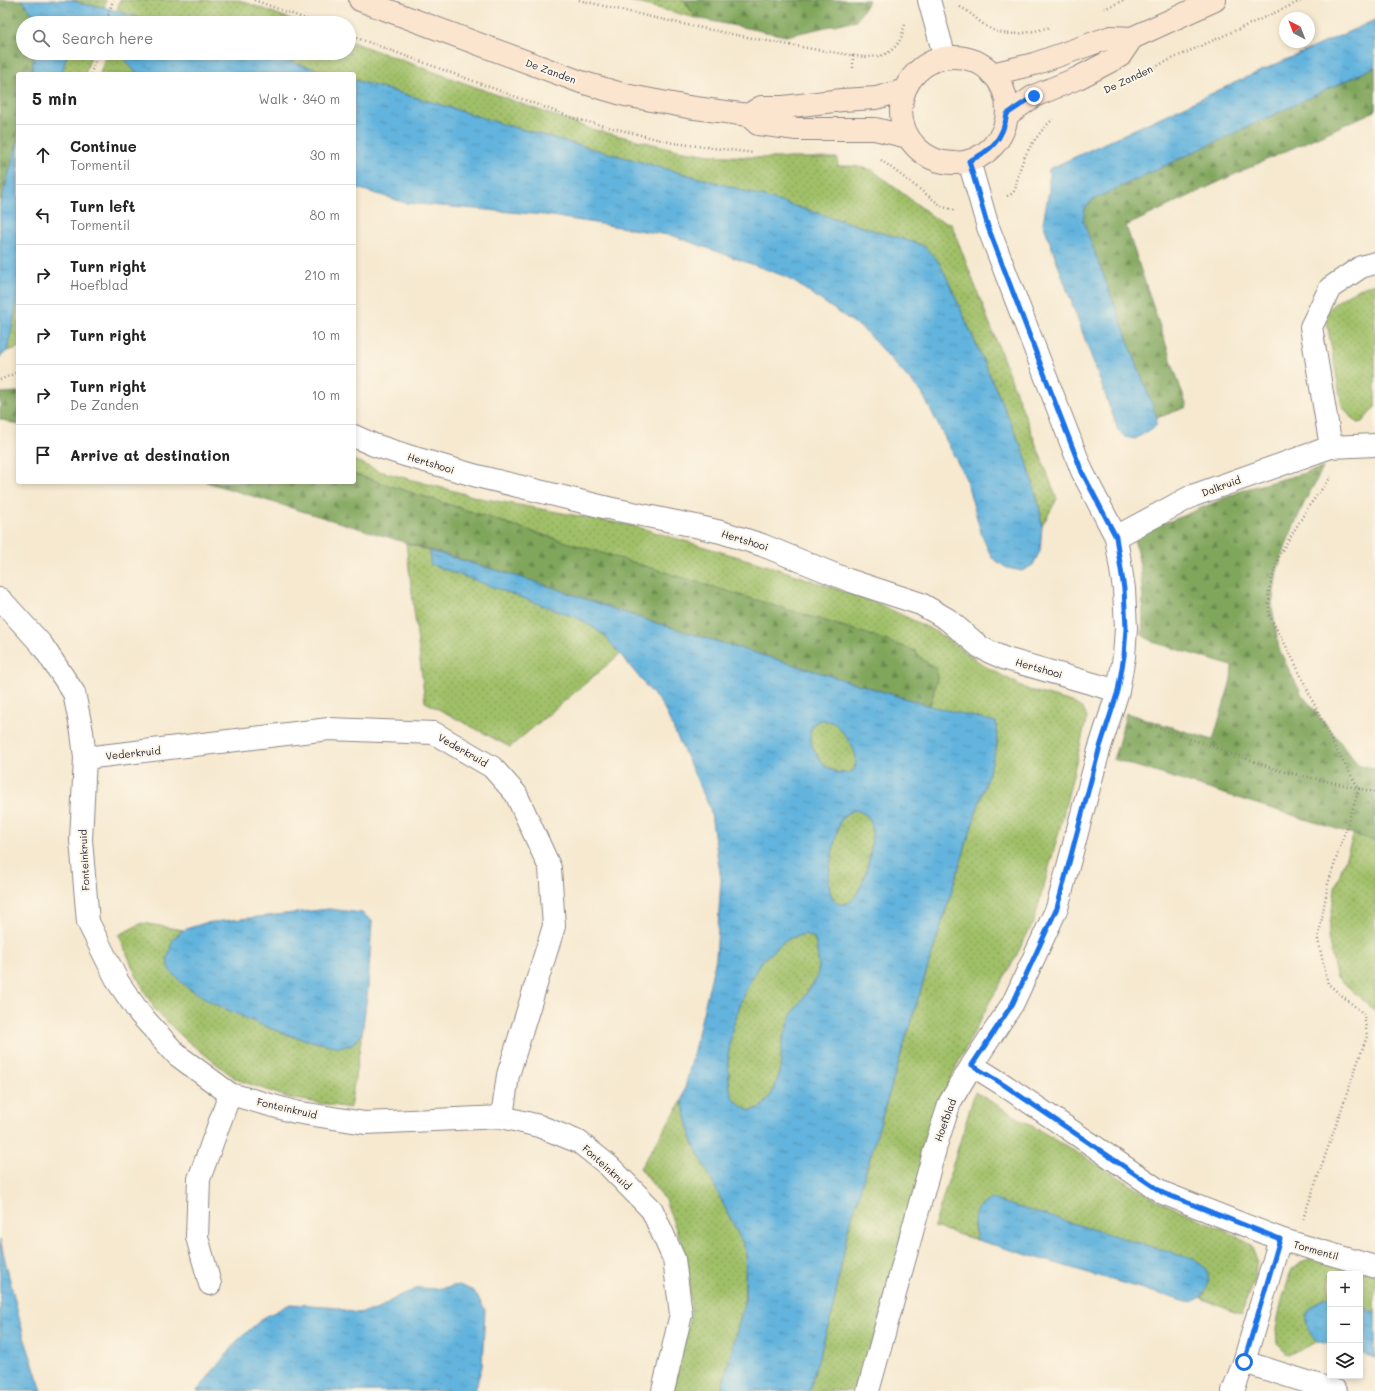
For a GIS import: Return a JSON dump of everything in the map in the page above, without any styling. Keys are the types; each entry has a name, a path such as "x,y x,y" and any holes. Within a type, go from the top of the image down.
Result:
{"main road":[{"name":"De Zanden","path":"360,0 596,86 657,102 748,115 758,124 797,129 875,129 908,137"},
{"path":"992,74 1034,64 1111,37 1132,38 1215,0"},
{"path":"1007,114 1034,96 1078,78 1120,56 1132,38"},
{"path":"958,57 971,60 982,65 992,74 1004,93 1007,114 1005,124 998,140 985,153 969,161 951,163 935,159 920,151 908,137 901,114 905,90 913,76 931,63 945,58 958,57"},
{"path":"748,115 761,107 784,107 842,100 876,98 905,90"}],"street":[{"path":"929,0 945,58"},
{"name":"Hoefblad","path":"868,1391 937,1142 950,1102 972,1065 1013,1003 1057,908 1109,714 1118,691 1124,656 1126,628 1124,589 1116,537 1082,472 988,227 969,161"},
{"path":"1331,447 1311,327 1330,288 1361,267 1375,263"},
{"name":"Hertshooi","path":"356,437 443,467 608,508 721,532 762,545 848,580 921,604 946,619 980,647 992,653 1013,661 1118,691"},
{"name":"Dalkruid","path":"1116,537 1192,496 1331,447 1365,445"},
{"name":"Fonteinkruid","path":"0,599 42,645 74,692 82,732 85,758 81,840 88,922 118,982 140,1014 177,1055 230,1094 295,1112 365,1123 502,1117 539,1126 579,1142 609,1166 652,1210 674,1259 681,1314 663,1391"},
{"name":"Vederkruid","path":"85,758 329,729 434,733 492,767 516,794 550,868 554,926 508,1075 502,1117"},
{"name":"Tormentil","path":"972,1065 1004,1085 1163,1193 1287,1242 1375,1267"},
{"path":"210,1284 197,1237 199,1179 230,1094"},
{"name":"Tormentil","path":"1232,1391 1244,1362 1287,1242"},
{"path":"1244,1362 1336,1391"}],"path":[{"path":"108,16 113,0"},
{"path":"254,0 298,16"},
{"path":"579,0 632,13 736,34 864,57 880,57 893,48 901,37 904,26 908,20"},
{"name":"De Zanden","path":"1139,74 1303,0"},
{"path":"954,5 967,11 984,25 1000,33 1010,35 1040,30"},
{"path":"92,72 95,60"},
{"path":"1004,197 1010,195 1015,190 1021,167 1032,143 1057,115"},
{"path":"876,157 943,207 951,210 950,215"},
{"path":"0,380 16,373"},
{"path":"1287,1242 1367,1036 1364,1014 1328,984 1318,940 1328,884 1359,789 1333,744 1292,657 1269,615 1269,590 1278,557 1309,506 1365,445"},
{"path":"1109,714 1121,715 1281,771 1375,792"}],"green space":[{"path":"0,0 22,0 34,16 16,16 16,60 34,60 31,72 16,72 16,147 0,206"},
{"path":"72,0 106,0 104,7 82,4"},
{"path":"120,0 239,0 282,16 133,16 117,11"},
{"path":"626,0 684,0 696,18"},
{"path":"684,0 869,0 857,20 786,36 696,18"},
{"path":"356,44 591,129 678,150 711,155 766,158 837,158 838,166 854,166 872,170 935,218 951,223 1057,499 1042,526 1039,505 1025,455 939,262 922,245 725,185 502,124 356,81 356,72 327,72 284,60 356,60"},
{"path":"65,60 90,60 86,72 62,72"},
{"path":"104,60 126,60 135,72 101,72"},
{"path":"1375,67 1375,111 1246,169 1126,226 1187,407 1157,418 1083,221 1085,209 1092,200"},
{"path":"1375,283 1375,407 1362,422 1357,423 1342,406 1325,312 1337,301 1348,294"},
{"path":"16,303 16,349 7,351"},
{"path":"16,392 16,424 0,419 0,393"},
{"path":"356,461 379,471 480,498 634,526 772,567 875,602 935,631 985,666 1029,690 1072,702 1083,709 1087,717 1060,828 1034,921 1012,964 989,1003 956,1067 944,1095 859,1391 809,1391 832,1314 848,1230 997,746 996,723 930,706 937,678 936,668 923,660 915,651 540,534 356,475"},
{"path":"1323,468 1304,503 1289,537 1277,571 1272,606 1279,649 1302,695 1358,764 1375,769 1375,841 1113,759 1126,713 1213,740 1231,680 1232,666 1153,642 1142,635 1143,610 1141,571 1132,533 1173,520 1246,489"},
{"path":"356,475 540,534 868,634 915,651 923,660 936,668 937,678 930,706 646,620 539,583 213,484 356,484"},
{"path":"406,543 430,551 431,564 580,619 604,635 620,654 510,747 425,702"},
{"path":"820,720 835,724 848,739 856,757 854,770 844,773 834,771 825,765 817,756 812,746 810,735 813,726"},
{"path":"855,810 860,811 868,817 871,822 872,841 867,868 858,892 852,901 841,904 835,901 831,893 829,879 830,865 840,822 845,815"},
{"path":"1354,834 1375,840 1375,1010 1336,976 1328,938 1335,888"},
{"path":"142,923 183,930 173,939 211,1002 256,1023 285,1034 319,1043 352,1045 362,1034 350,1108 289,1098 236,1079 186,1040 155,1010 136,975 119,935"},
{"path":"805,934 813,937 816,943 819,967 817,978 792,1014 782,1042 780,1073 773,1092 762,1107 750,1111 741,1106 732,1096 729,1084 728,1056 732,1030 743,996 759,964 776,948 790,938"},
{"path":"975,1092 1157,1200 1236,1235 1251,1245 1257,1261 1254,1279 1241,1315 1201,1298 1205,1293 973,1224 977,1240 934,1227"},
{"path":"682,1101 693,1143 746,1250 744,1304 721,1391 673,1391 691,1312 687,1258 665,1200 640,1168"},
{"path":"1314,1257 1375,1274 1375,1312 1363,1309 1363,1271 1327,1271 1327,1298 1317,1301 1309,1310 1312,1335 1317,1341 1288,1355 1277,1344 1276,1328 1282,1300 1292,1269 1301,1262"}],"water":[{"path":"22,0 72,0 82,4 104,7 133,16 34,16"},
{"path":"1375,20 1375,67 1092,200 1085,209 1083,221 1157,418 1156,426 1135,439 1125,437 1118,430 1043,223 1049,190 1049,169"},
{"path":"34,60 65,60 62,72 31,72"},
{"path":"284,60 327,72 135,72 126,61"},
{"path":"356,81 502,124 725,185 922,245 936,258 945,274 1025,455 1039,505 1042,526 1040,551 1033,565 1022,571 1007,568 992,558 982,536 966,479 922,393 863,329 787,277 674,236 545,215 406,203 356,188"},
{"path":"16,147 16,303 7,351 0,357 0,206"},
{"path":"430,551 539,583 646,620 930,706 996,722 997,746 848,1230 832,1314 809,1391 721,1391 745,1300 746,1250 693,1143 682,1101 716,958 721,879 710,808 663,706 604,635 580,619 430,564","holes":["820,720 835,724 848,739 856,757 854,770 844,773 834,771 825,765 817,756 812,745 810,735 813,726","854,810 862,812 866,815 871,822 872,841 867,868 858,892 852,901 841,904 835,901 832,896 829,885 829,872 840,822 847,813","805,934 813,937 816,943 819,967 817,978 792,1014 782,1042 780,1073 773,1092 762,1107 750,1111 741,1106 732,1096 729,1084 728,1057 732,1030 743,996 759,964 776,948 790,938"]},
{"path":"329,909 362,913 372,921 368,988 362,1034 352,1045 340,1047 319,1043 285,1034 256,1023 211,1002 185,986 170,971 167,959 173,939 183,930 205,923"},
{"path":"991,1199 1196,1260 1206,1271 1208,1283 1206,1289 1203,1295 1190,1303 977,1240 974,1226 976,1212 984,1203"},
{"path":"0,1240 24,1337 42,1391 0,1391"},
{"path":"459,1285 474,1291 485,1310 482,1366 475,1391 197,1391 237,1341 263,1318 290,1304 327,1306 356,1313 376,1310 397,1297 419,1288 436,1289"},
{"path":"1325,1297 1327,1298 1327,1344 1315,1339 1309,1331 1307,1325 1307,1315 1309,1311 1312,1306"},
{"path":"1363,1309 1375,1312 1375,1358 1363,1354"}],"route":[{"path":"1034,96 1007,114 1002,132 992,147 985,153 969,161 988,227 1082,472 1116,537 1126,608 1125,644 1118,691 1109,714 1057,908 1013,1003 972,1065 1004,1085 1163,1193 1280,1239 1244,1362"}]}
